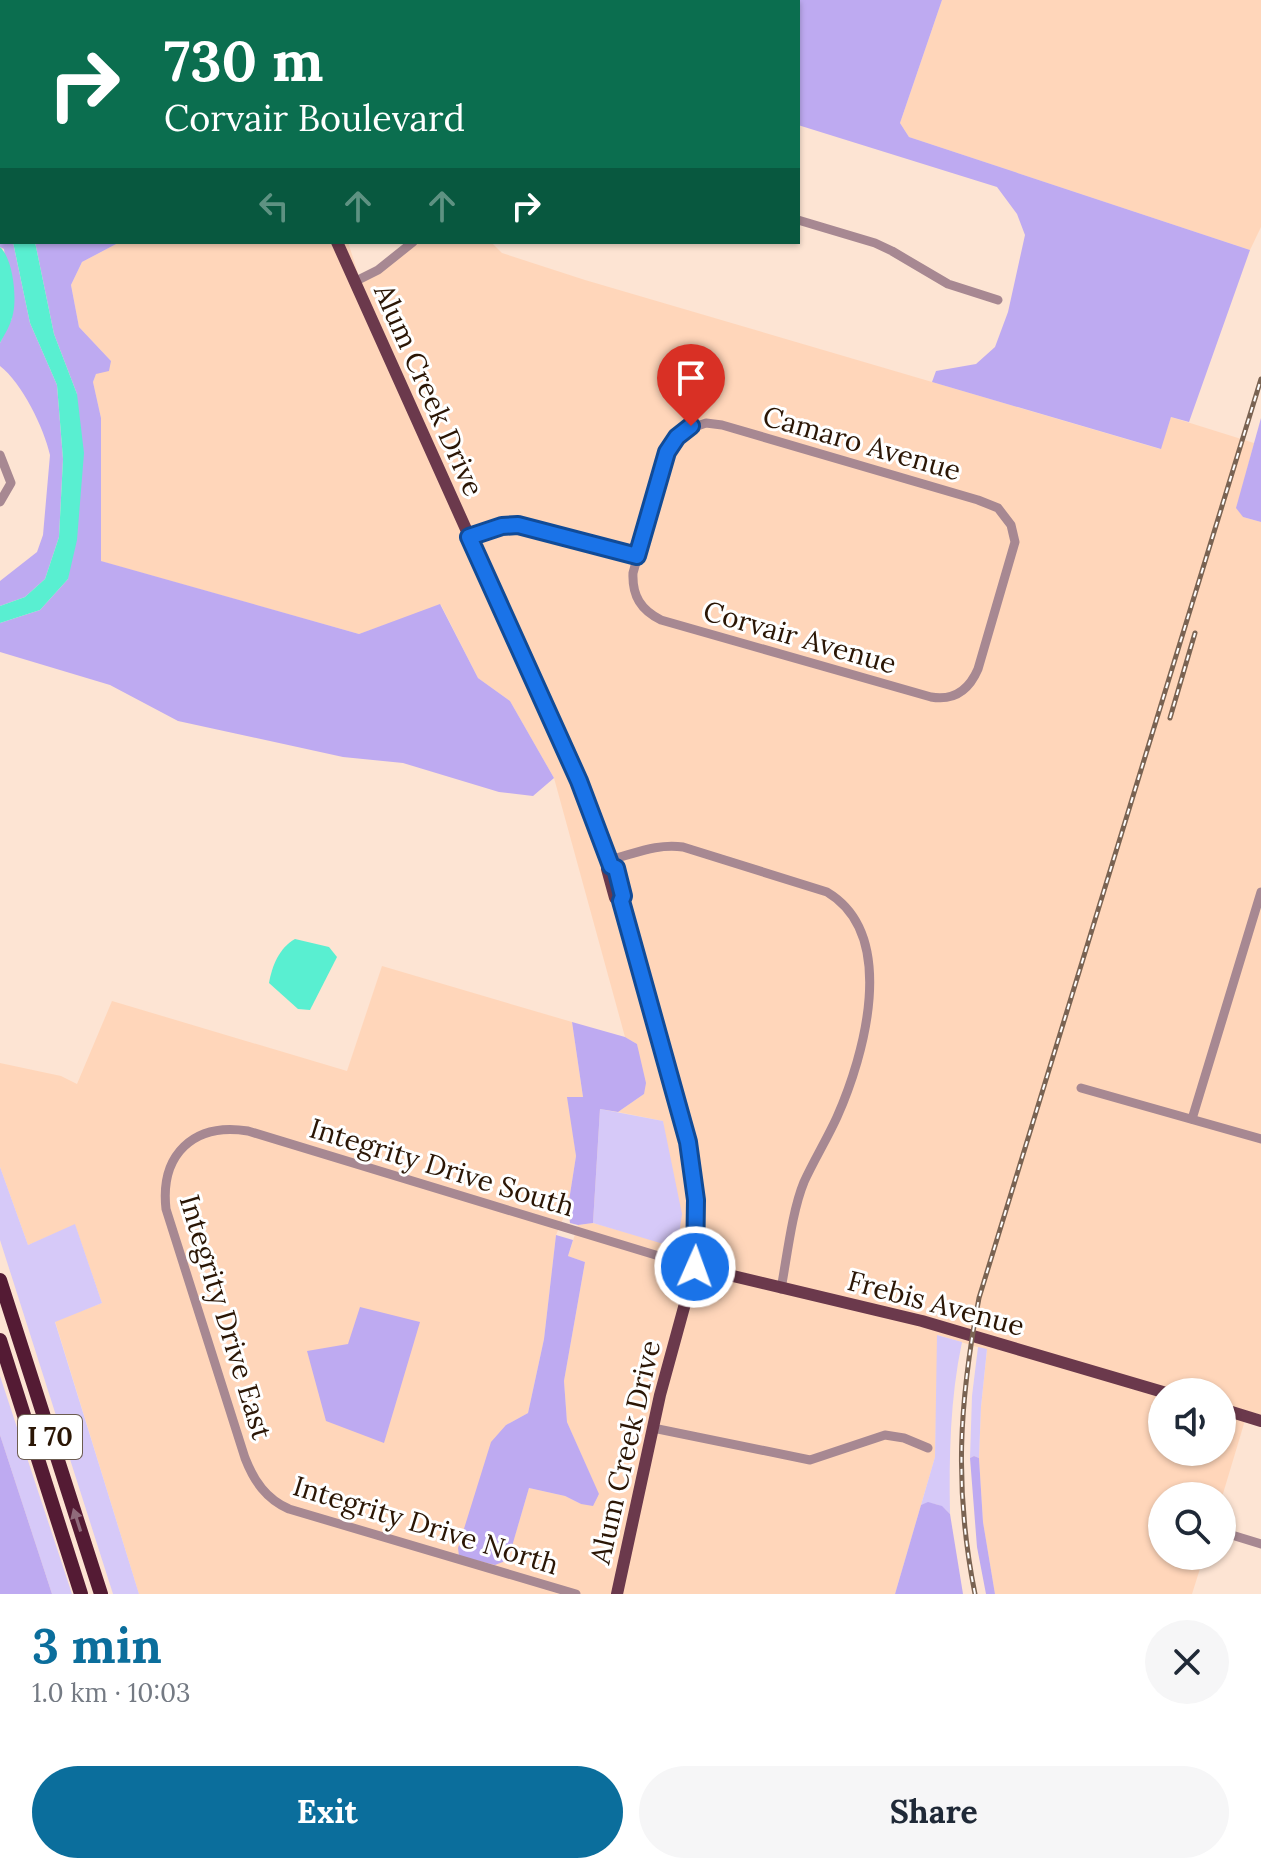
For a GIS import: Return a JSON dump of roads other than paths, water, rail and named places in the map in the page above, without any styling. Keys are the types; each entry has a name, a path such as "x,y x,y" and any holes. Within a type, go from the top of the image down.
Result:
{"highway":[{"name":"I 70","path":"0,1280 101,1594"},
{"name":"I 70","path":"0,1340 81,1594"}],"main road":[{"name":"Alum Creek Drive","path":"338,244 579,781 610,863 616,868 623,896 621,901 688,1142 696,1200 695,1267 653,1428 617,1594"},
{"name":"Frebis Avenue","path":"695,1267 922,1321 1148,1388"},
{"path":"1236,1413 1261,1421"}],"street":[{"path":"800,221 875,243 948,284 998,300"},
{"path":"354,282 378,270 410,244"},
{"name":"Camaro Avenue","path":"637,556 667,452 677,437 691,426 706,423 722,425 998,508 1011,525 1015,542 1012,560 978,669 969,686 954,696"},
{"path":"0,455 11,483 0,502"},
{"path":"469,537 502,526 518,525 637,556"},
{"name":"Corvair Avenue","path":"637,556 633,589 639,604 661,620 931,697 954,696"},
{"path":"610,863 644,849 683,847 827,892 845,907 859,927 870,981 869,1006 843,1101 800,1194 781,1289"},
{"path":"1192,1119 1261,892"},
{"path":"1081,1088 1261,1139"},
{"name":"Integrity Drive South","path":"179,1151 198,1137 213,1131 248,1131 695,1267"},
{"name":"Integrity Drive East","path":"179,1151 166,1176 166,1209 245,1458 253,1478 266,1493"},
{"path":"653,1428 810,1460 885,1435 904,1438 928,1448"},
{"name":"Integrity Drive North","path":"266,1493 289,1509 576,1594"},
{"path":"1236,1536 1261,1544"}],"water":[{"path":"13,244 35,244 54,334 77,394 84,453 77,540 68,579 40,610 0,623 0,606 25,597 45,579 59,537 63,459 57,385 30,323"},
{"path":"0,247 11,269 14,307 0,343"},
{"path":"295,939 329,947 337,957 310,1010 298,1009 269,983 277,958"}],"railway":[{"path":"975,1594 964,1518 962,1446 967,1374 979,1298 1261,379"},
{"path":"1170,718 1195,633"}]}
